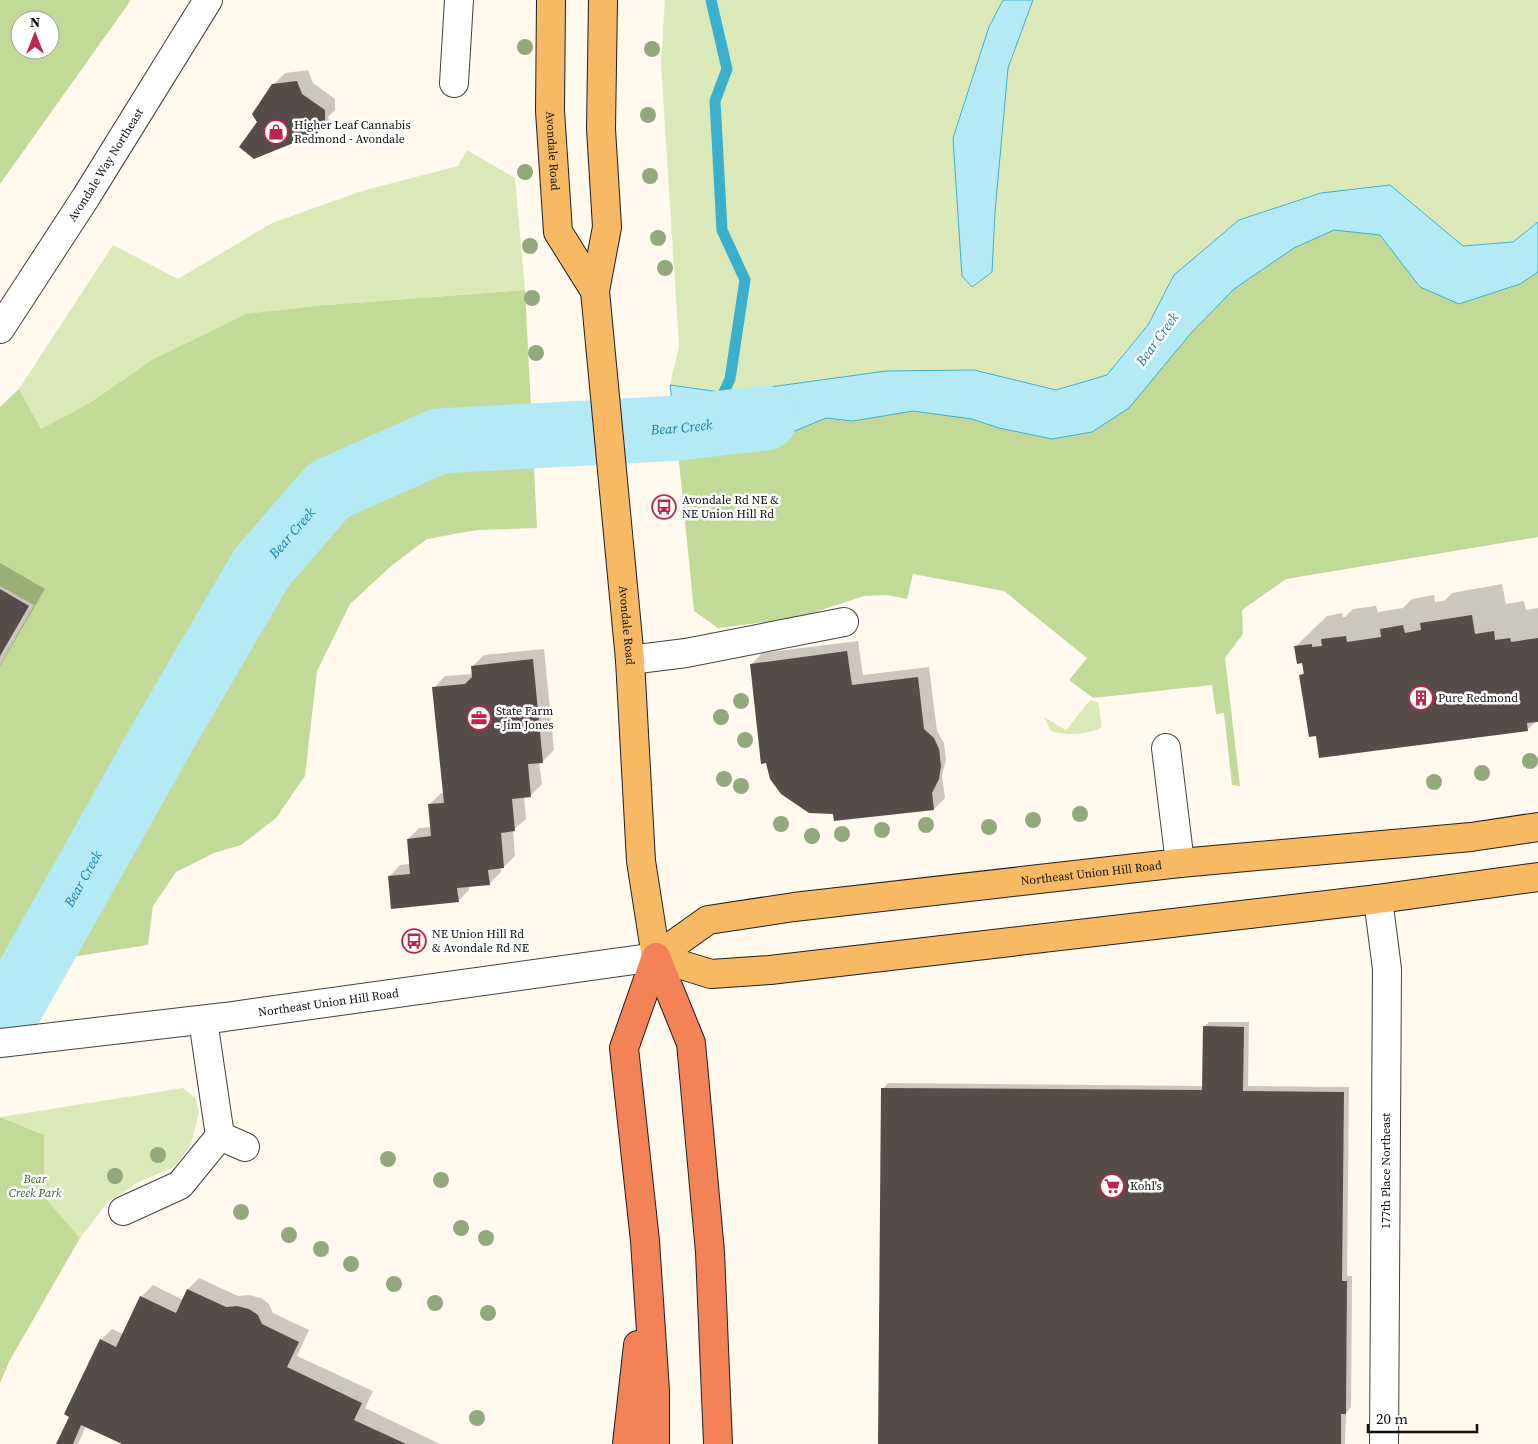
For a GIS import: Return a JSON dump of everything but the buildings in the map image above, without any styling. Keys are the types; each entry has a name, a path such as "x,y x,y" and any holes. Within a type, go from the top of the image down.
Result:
{"highway":[{"path":"654,1444 654,1391 645,1241 624,1048 656,957"},
{"path":"656,957 691,1043 710,1252 718,1444"},
{"path":"627,1444 637,1358 645,1241"}],"main road":[{"name":"Avondale Road","path":"551,0 550,111 558,232 595,292"},
{"name":"Avondale Road","path":"603,0 601,129 607,228 595,292 630,660 641,861 656,957"},
{"name":"Northeast Union Hill Road","path":"656,957 708,920 794,907 1180,863 1461,838 1538,828"},
{"name":"Northeast Union Hill Road","path":"656,957 711,974 756,972 1378,899 1538,877"}],"street":[{"name":"Avondale Way Northeast","path":"0,329 86,197 208,0"},
{"path":"454,83 459,0"},
{"path":"630,660 686,653 844,622"},
{"path":"1166,748 1180,863"},
{"name":"177th Place Northeast","path":"1378,899 1388,969 1384,1444"},
{"name":"Northeast Union Hill Road","path":"0,1043 203,1020 656,957"},
{"path":"123,1211 180,1185 220,1136 203,1020"},
{"path":"0,1055 42,1038"},
{"path":"220,1136 245,1147"}],"green space":[{"path":"0,0 131,0 0,184"},
{"path":"665,0 1538,0 1538,222 1513,242 1463,246 1390,185 1174,275 1148,325 1107,375 1055,391 974,370 886,371 727,393 670,385 679,346 661,63"},
{"path":"467,150 515,178 525,290 327,305 93,401 41,429 19,389 113,245 178,279 272,223 362,191 458,166"},
{"path":"1334,230 1380,235 1420,287 1520,284 1538,272 1538,537 1286,579 1242,610 1243,634 1225,658 1240,786 1232,785 1224,713 1216,714 1212,685 1093,698 1069,680 1087,658 1004,591 913,574 907,599 887,595 864,596 797,618 718,628 694,611 678,452 720,443 749,450 826,418 853,421 913,411 972,419 999,428 1052,439 1191,333 1234,289 1294,248"},
{"path":"525,290 537,528 477,530 427,539 391,566 350,604 317,671 305,776 276,818 241,845 214,853 176,872 153,906 148,945 0,968 0,665 34,605 0,586 0,407 19,389 41,429 93,401 152,360 246,314 327,305"},
{"path":"1090,700 1098,702 1102,727 1091,732 1077,734 1062,734 1051,731 1044,717 1066,730"},
{"name":"Bear Creek Park","path":"183,1088 196,1099 199,1113 191,1144 176,1166 138,1182 108,1202 80,1238 0,1156 44,1150 43,1135 1,1117"},
{"name":"Bear Creek Park","path":"0,1117 44,1135 44,1197 80,1238 10,1360 0,1383"}],"water":[{"path":"1003,0 1033,0 1008,68 995,212 992,272 972,287 962,276 953,138 989,27"},
{"path":"1390,185 1463,246 1513,242 1538,222 1538,272 1520,284 1459,304 1420,287 1380,235 1334,230 1294,248 1234,289 1191,333 1129,408 1092,432 1052,439 999,428 972,419 913,411 853,421 826,418 749,450 720,443 678,452 670,385 727,393 886,371 974,370 1056,390 1107,375 1148,325 1174,275 1239,220 1321,193"}],"waterway":[{"path":"711,0 727,69 715,101 722,230 745,280 730,379 718,405"},
{"name":"Bear Creek","path":"0,1026 162,738 262,567 329,490 439,441 679,428 765,418"}],"place":[{"name":"Higher Leaf Cannabis Redmond - Avondale","path":"276,132"},
{"name":"Avondale Rd NE & NE Union Hill Rd","path":"664,507"},
{"name":"Pure Redmond","path":"1421,698"},
{"name":"State Farm - Jim Jones","path":"479,718"},
{"name":"NE Union Hill Rd & Avondale Rd NE","path":"414,941"},
{"name":"Kohl's","path":"1112,1186"}]}
